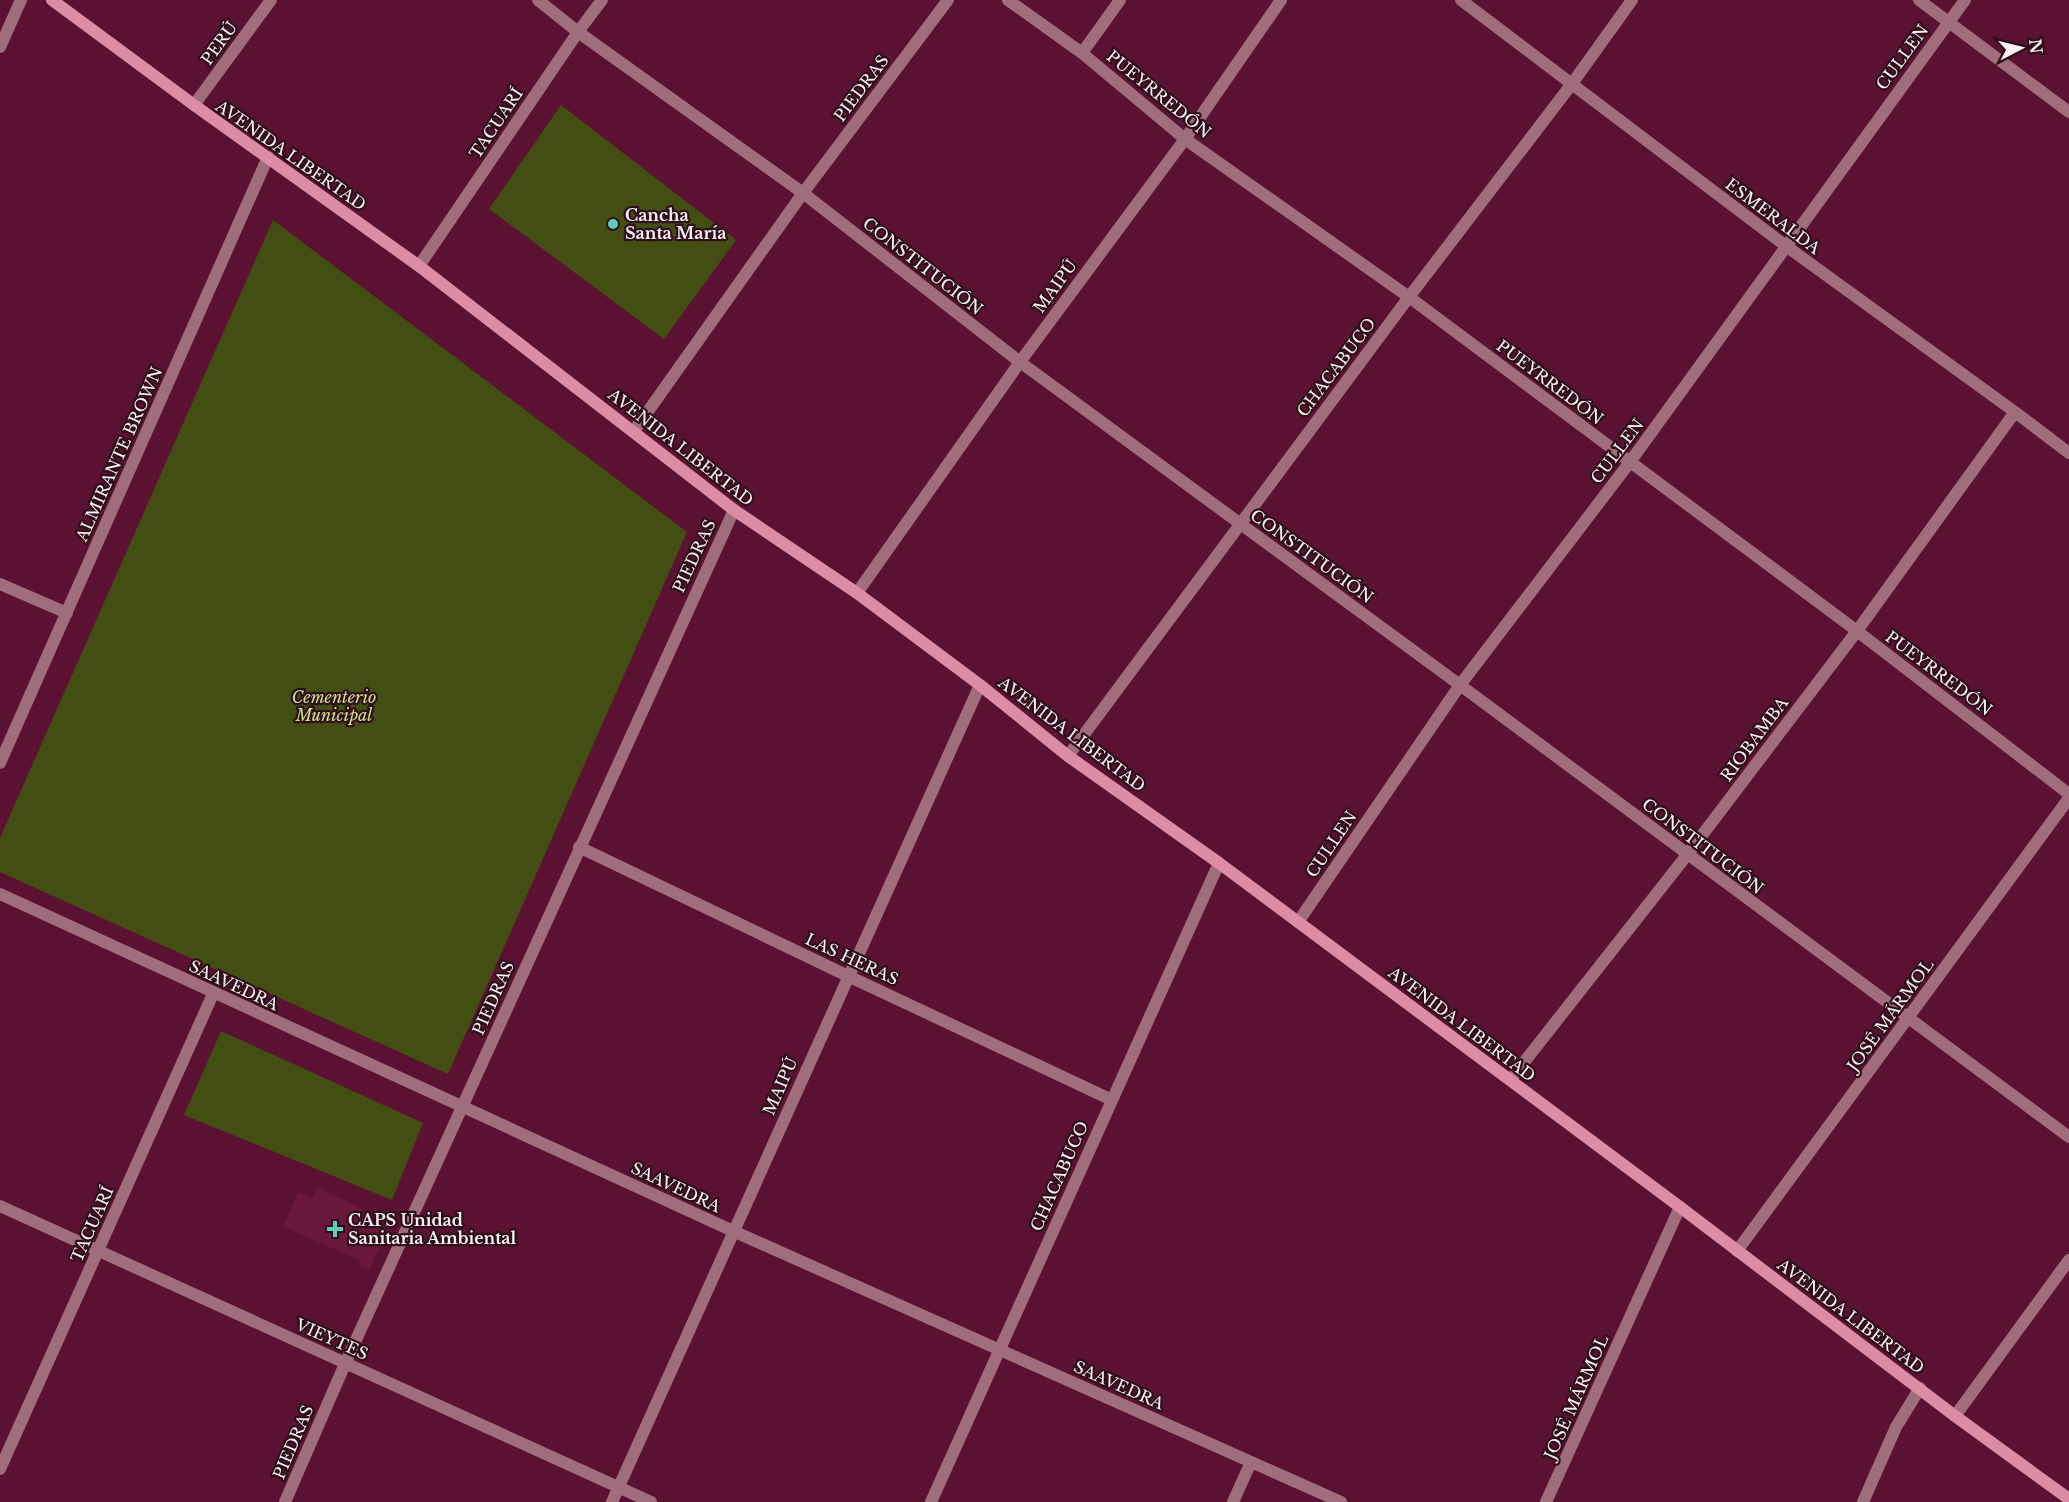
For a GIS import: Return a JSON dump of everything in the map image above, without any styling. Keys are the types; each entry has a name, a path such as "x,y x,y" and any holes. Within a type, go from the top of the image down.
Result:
{"main road":[{"name":"AVENIDA LIBERTAD","path":"52,0 419,266 734,510 857,593 980,685 1068,756 1219,863 1680,1207 1955,1416 2069,1499"}],"street":[{"path":"0,47 21,0"},
{"name":"PERÚ","path":"194,105 271,0"},
{"name":"CONSTITUCIÓN","path":"538,0 578,32 802,193 1020,362 2069,1137"},
{"name":"TACUARÍ","path":"419,266 602,0"},
{"name":"PIEDRAS","path":"634,431 802,193 948,0"},
{"name":"PUEYRREDÓN","path":"1008,0 1082,53 1185,139 1408,297 1857,632 2069,796"},
{"path":"1082,53 1120,0"},
{"name":"MAIPÚ","path":"857,593 1020,362 1185,139 1281,0"},
{"name":"ESMERALDA","path":"1461,0 1786,246 2069,453"},
{"name":"CHACABUCO","path":"1068,756 1408,297 1571,85 1632,0"},
{"path":"1919,0 2069,112"},
{"name":"CULLEN","path":"1298,922 1460,685 1630,462 1965,0"},
{"name":"ALMIRANTE BROWN","path":"0,763 268,157"},
{"name":"RIOBAMBA","path":"1510,1080 1687,855 1857,632 2015,412"},
{"name":"PIEDRAS","path":"285,1502 461,1107 734,510"},
{"path":"0,584 67,613"},
{"name":"MAIPÚ","path":"612,1502 980,685"},
{"name":"JOSÉ MÁRMOL","path":"1737,1251 2069,796"},
{"name":"LAS HERAS","path":"579,847 1112,1100"},
{"name":"CHACABUCO","path":"931,1502 1219,863"},
{"name":"SAAVEDRA","path":"0,894 213,994 733,1231 1341,1502"},
{"name":"TACUARÍ","path":"0,1469 213,994"},
{"name":"VIEYTES","path":"0,1206 651,1502"},
{"name":"JOSÉ MÁRMOL","path":"1546,1502 1680,1207"},
{"path":"1955,1416 2069,1260"},
{"path":"1863,1502 1896,1427 1920,1388"},
{"path":"1233,1502 1251,1462"}],"shaded area":[{"name":"CAPS Unidad Sanitaria Ambiental","path":"317,1188 363,1209 359,1219 386,1231 369,1271 359,1267 361,1261 283,1226 298,1192 313,1198"}],"green space":[{"name":"Cancha Santa María","path":"561,105 736,240 664,339 489,209"},
{"name":"Cementerio Municipal","path":"273,220 687,532 448,1074 0,872 0,838"},
{"path":"221,1031 423,1123 392,1200 184,1115"}],"place":[{"name":"Cancha Santa María","path":"613,224"},
{"name":"CAPS Unidad Sanitaria Ambiental","path":"335,1229"}]}
